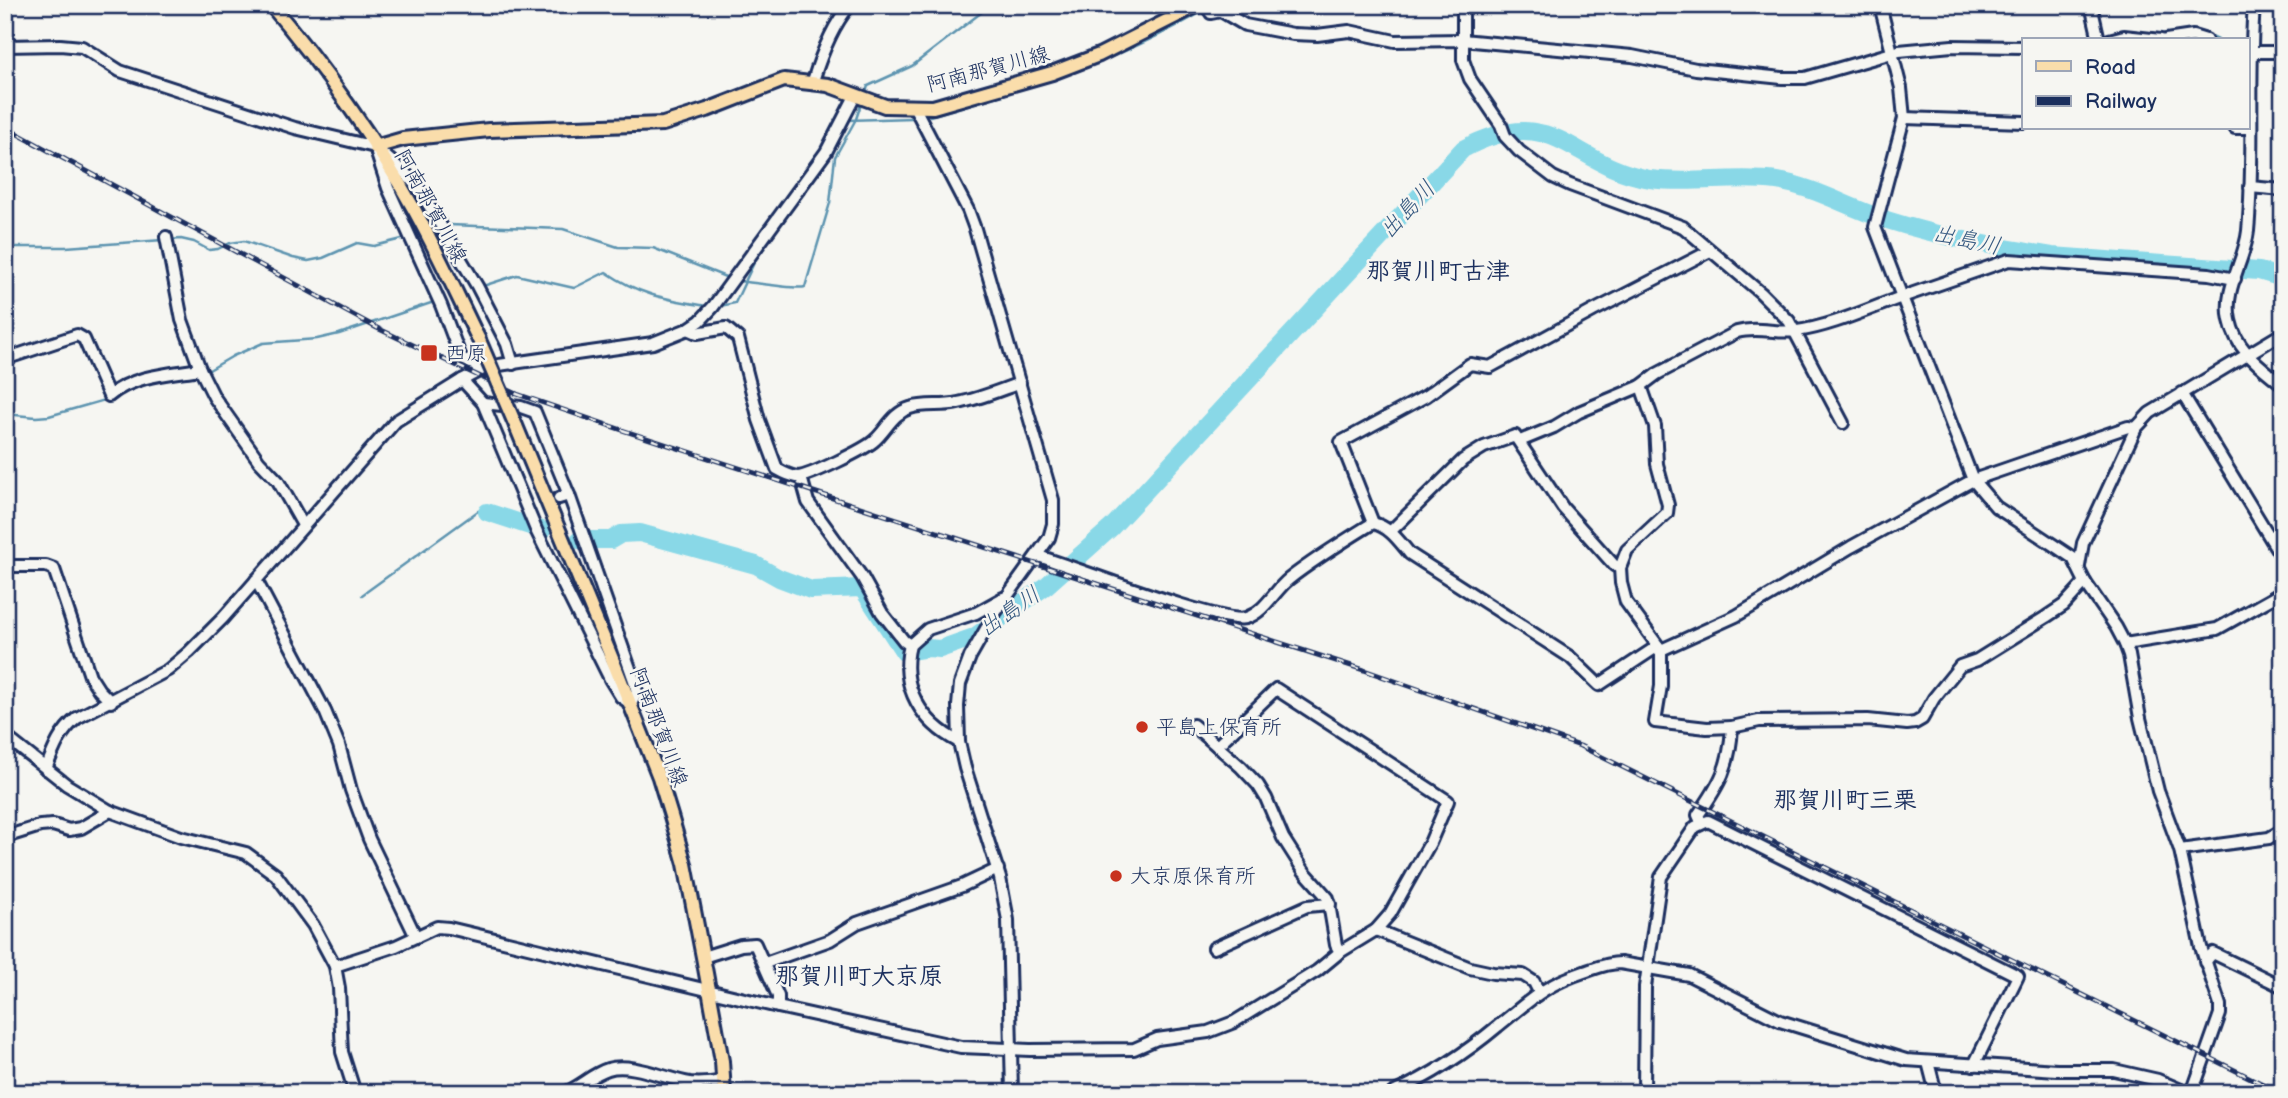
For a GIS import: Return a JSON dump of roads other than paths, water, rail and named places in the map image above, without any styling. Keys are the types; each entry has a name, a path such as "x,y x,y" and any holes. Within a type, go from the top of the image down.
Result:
{"main road":[{"path":"271,5 296,35 375,147"},
{"name":"阿南那賀川線","path":"723,1087 722,1061 685,864 659,777 479,340 414,209 375,147 403,139 489,130 663,124 784,80 813,81 885,106 933,107 1052,73 1205,7"}],"street":[{"path":"813,81 819,61 841,16 850,5"},
{"path":"1463,5 1464,60 1470,79 1504,133 1519,151 1553,177 1570,185 1683,227 1777,307 1794,332 1843,424"},
{"path":"1393,1093 1429,1074 1473,1045 1539,992 1560,979 1609,963 1649,966 1689,975 1790,1024 1884,1054 1928,1062 2057,1070 2114,1070 2158,1080 2190,1093 2220,1013 2220,1005 2205,962 2180,850 2158,791 2125,644 2116,626 2085,582 2079,566 2061,549 1996,507 1973,480 1877,234 1878,217 1903,118 1901,88 1880,5"},
{"path":"2091,5 2098,38"},
{"path":"2250,128 2250,51 2254,5"},
{"path":"1205,7 1211,13 1221,11 1245,25 1293,34 1317,35 1349,31 1395,41 1462,38 1632,56 1696,69 1793,78 1818,75 1891,48 2022,47"},
{"path":"2116,38 2142,38"},
{"path":"2180,38 2200,38"},
{"path":"5,46 82,47 120,71 295,128 375,147 407,175 442,226 501,333 513,364"},
{"path":"2250,51 2283,52"},
{"path":"46,769 58,738 67,726 168,670 197,644 396,421 483,369 653,343 688,329 700,321 818,162 855,96"},
{"path":"915,108 968,210 1053,499 1053,524 1049,538 1009,593 970,657 960,684 959,742 998,869 1008,920 1012,1093"},
{"path":"1903,118 2022,122"},
{"path":"2250,130 2247,233 2228,305 2230,321 2246,354 2283,385"},
{"path":"375,147 388,188 441,305 461,358 483,369"},
{"path":"2249,187 2283,190"},
{"path":"167,241 182,320 202,372 214,397 259,461 278,481 303,525"},
{"path":"1373,523 1341,442 1426,396 1470,365 1490,367 1710,251"},
{"path":"1520,441 1641,386 1657,374 1737,332 1750,328 1794,332 2009,260 2236,277"},
{"path":"688,329 697,332 726,328 738,338 759,420 778,469 801,477 865,448 894,417 907,408 925,404 956,404 1020,383"},
{"path":"2079,566 2083,543 2136,428 2150,413 2283,333"},
{"path":"5,359 77,335 84,339 110,396 134,381 202,372"},
{"path":"462,380 482,403 532,508 535,528 610,679 621,697 631,705 637,692 634,680 584,539 564,497 535,412 521,407 482,403"},
{"path":"1641,386 1655,426 1657,464 1668,505 1667,513 1627,550 1620,568 1620,583 1626,602 1660,648 1661,686 1655,722 1707,728 1759,722 1868,720 1915,723 1922,719 1934,698 1960,666 1977,660 2029,629 2064,605 2085,582"},
{"path":"2182,393 2278,538 2283,559"},
{"path":"1038,556 1213,614 1244,619 1268,602 1286,581 1373,523 1382,525 1391,531 1410,554 1570,657 1599,685 1660,648 1736,616 1851,547 1973,480 2128,427 2136,428"},
{"path":"1391,531 1463,460 1484,447 1516,436 1563,508 1614,565 1620,568"},
{"path":"801,477 808,502 862,577 882,613 910,645"},
{"path":"5,566 46,566 54,569 90,676 99,691 111,702"},
{"path":"256,580 325,711 339,745 351,790 369,839 416,937"},
{"path":"2125,644 2217,629 2283,592"},
{"path":"959,742 944,735 931,723 912,694 906,676 910,645 928,629 976,613 1009,593"},
{"path":"335,966 437,927 961,1047 1091,1051 1134,1049 1157,1039 1208,1032 1234,1022 1274,998 1376,930 1390,914 1430,843 1448,801 1276,689 1217,746"},
{"path":"1193,725 1258,785 1283,838 1330,904 1336,945 1340,952"},
{"path":"1701,822 1698,815 1725,773 1731,751 1732,727"},
{"path":"5,736 67,785 110,811 181,837 246,853 276,874 313,925 335,966 339,988 342,1052 355,1093"},
{"path":"5,837 40,826 53,825 69,830 80,828 110,811"},
{"path":"1644,1093 1645,987 1661,877 1695,827 1708,821 2018,976 1974,1065"},
{"path":"2180,850 2269,838 2283,830"},
{"path":"765,963 830,940 857,923 973,881 998,869"},
{"path":"1214,948 1307,906 1330,904"},
{"path":"1376,930 1470,968 1523,975 1534,982 1539,992"},
{"path":"702,957 741,945 755,944 778,996 778,1007"},
{"path":"2205,962 2213,953 2283,987"},
{"path":"1928,1062 1936,1093"},
{"path":"564,1093 610,1068 627,1068 690,1083 723,1087"}],"waterway":[{"path":"865,95 868,86 912,66 991,5"},
{"path":"1024,88 1117,55 1204,11"},
{"path":"2188,31 2201,32 2214,38"},
{"path":"2102,37 2116,33"},
{"path":"1973,41 1998,41"},
{"path":"1893,46 1939,42"},
{"path":"1863,56 1887,48"},
{"path":"930,116 1009,93"},
{"path":"738,281 805,287 830,203 835,157 856,119 862,101"},
{"path":"848,120 913,118"},
{"name":"出島川","path":"579,540 611,540 621,534 640,533 756,565 779,578 811,590 862,588 904,652 940,649 974,637 1046,586 1112,527 1463,149 1494,136 1520,131 1542,133 1561,140 1600,162 1650,179 1777,181 1805,188 1907,226 1990,245 2052,256 2259,271 2283,278"},
{"path":"449,225 563,229 618,247 653,248 728,278"},
{"path":"169,240 194,242 209,250 244,241 308,261 323,258 357,243 374,246 406,238"},
{"path":"5,247 66,247 163,240"},
{"path":"720,306 735,303 760,250"},
{"path":"486,285 517,275 574,288 606,272 643,291 707,306"},
{"path":"204,373 263,343 317,339 339,334 434,302"},
{"path":"146,383 198,375"},
{"path":"5,414 49,416 108,399"},
{"path":"362,595 478,511 487,512"},
{"name":"出島川","path":"487,512 542,530"}],"railway":[{"path":"5,127 377,328 517,394 1364,670 1580,746 2281,1093"}],"place":[{"name":"西原","path":"429,353"},
{"name":"平島上保育所","path":"1142,727"},
{"name":"大京原保育所","path":"1116,876"}],"district":[{"name":"那賀川町古津","path":"1438,271"},
{"name":"那賀川町三栗","path":"1845,800"},
{"name":"那賀川町大京原","path":"859,976"}]}
